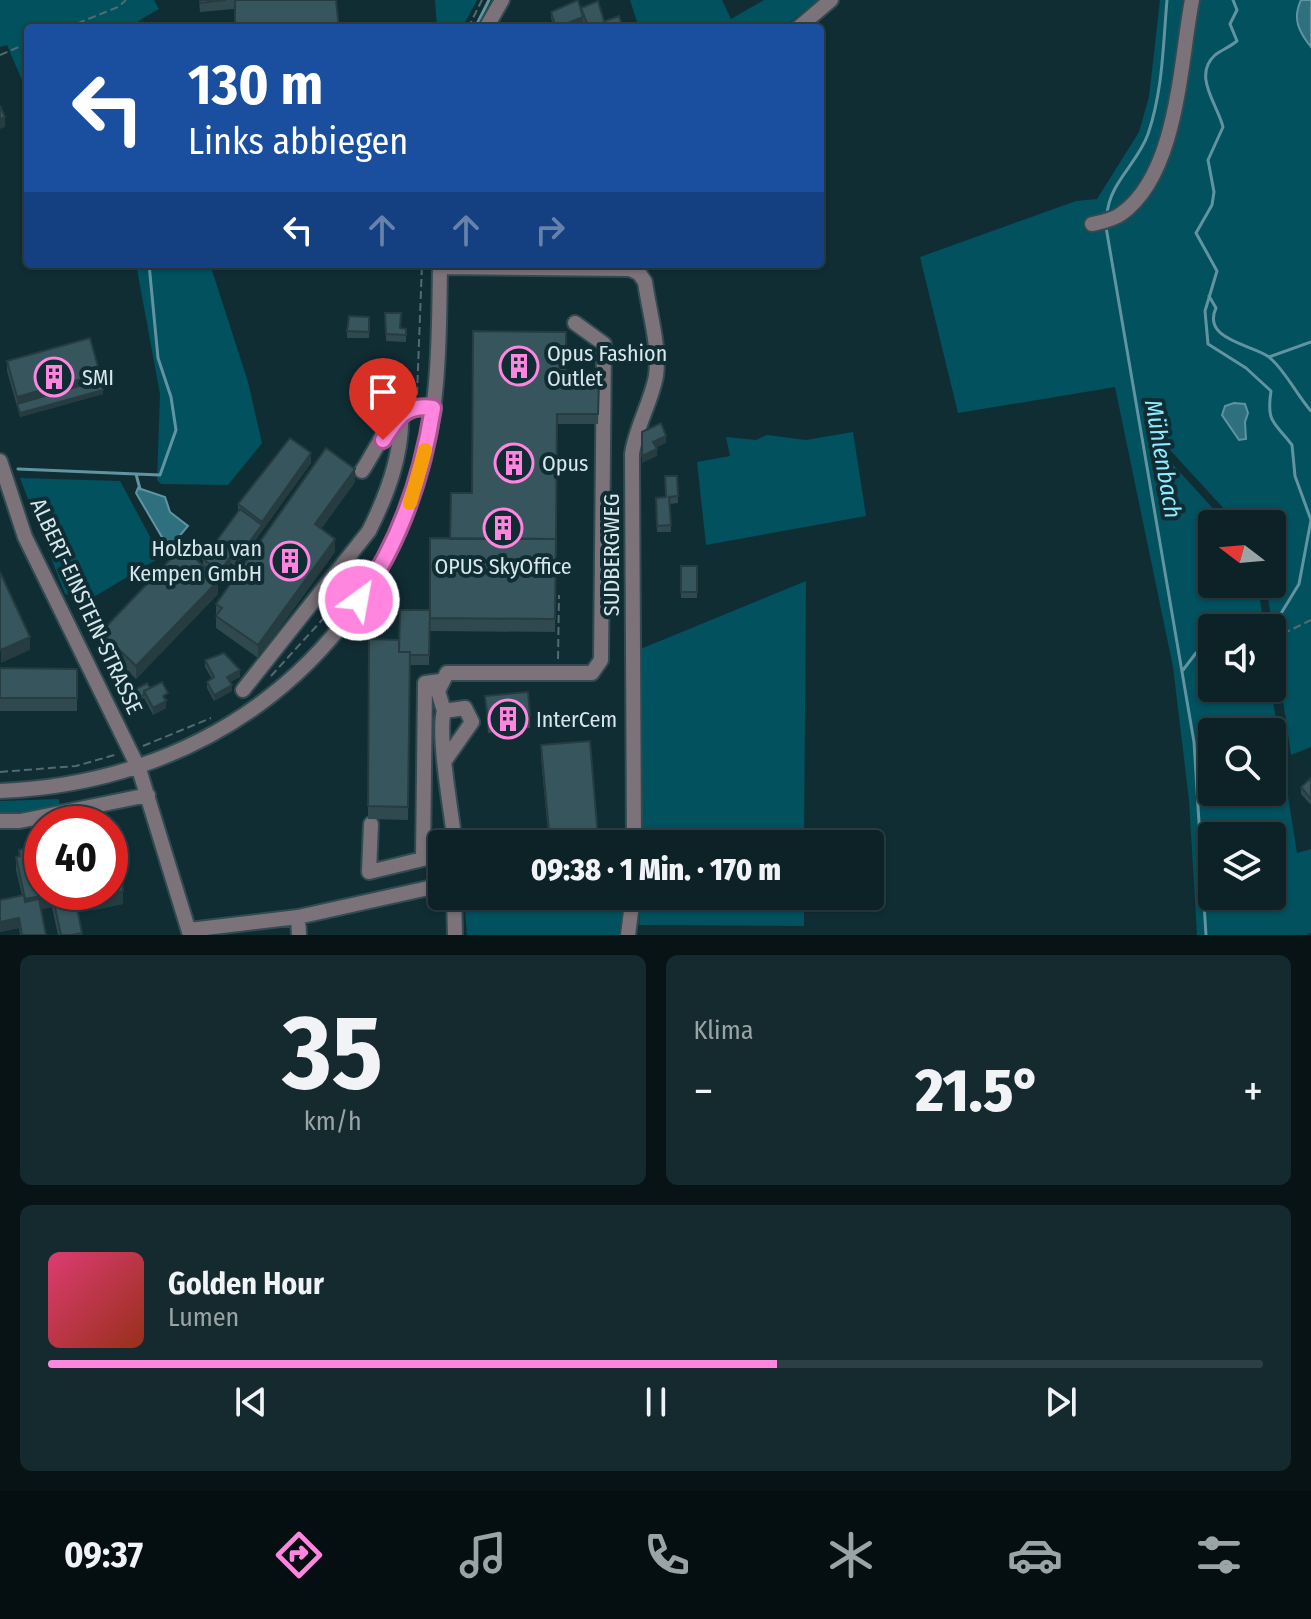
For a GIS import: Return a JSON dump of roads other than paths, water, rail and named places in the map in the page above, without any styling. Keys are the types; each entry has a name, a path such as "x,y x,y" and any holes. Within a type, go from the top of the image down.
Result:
{"street":[{"path":"488,24 502,0"},
{"path":"803,24 831,0"},
{"path":"1102,221 1140,193 1162,154 1177,110 1192,0"},
{"path":"0,791 73,784 139,769 219,732 268,698 319,651 372,582 399,531 417,484 433,408 439,350 440,268"},
{"name":"SUDBERGWEG","path":"581,268 641,268 656,359 656,376 636,429 632,454 634,830"},
{"path":"371,824 369,872 423,859 425,683 441,681 452,672 592,673 601,660 604,344 575,323"},
{"path":"362,471 401,413 416,405 433,408"},
{"path":"243,690 369,531 382,504 395,463 402,433 401,413"},
{"name":"ALBERT-EINSTEIN-STRASSE","path":"0,461 25,537 139,769 189,932"},
{"path":"441,681 440,704 444,711 454,830"},
{"path":"444,711 465,708 472,722 446,759"},
{"path":"0,821 20,821 148,795"},
{"path":"189,932 298,917 428,888"},
{"path":"454,910 455,935"},
{"path":"628,935 631,910"},
{"path":"298,917 299,935"}],"waterway":[{"path":"477,24 489,0"},
{"name":"Mühlenbach","path":"1107,215 1113,193 1143,144 1153,117 1162,67 1167,0"},
{"path":"1233,0 1237,10 1230,24 1237,41 1215,55 1206,72 1208,91 1223,127 1208,160 1214,192 1212,205 1196,233 1217,271 1205,311 1208,344 1246,368 1271,391 1271,417 1292,445 1295,476 1311,520 1299,584 1281,614"},
{"name":"Mühlenbach","path":"1106,227 1194,742 1206,935"},
{"path":"18,469 160,475 176,430 171,397 158,358 149,268"},
{"path":"1209,296 1216,308 1213,319 1222,334 1269,357 1311,411"},
{"path":"1269,357 1311,342"},
{"path":"136,474 140,489"},
{"path":"1183,670 1198,652"}],"place":[{"name":"Opus Fashion Outlet","path":"519,366"},
{"name":"SMI","path":"54,377"},
{"name":"Opus","path":"514,463"},
{"name":"OPUS SkyOffice","path":"503,528"},
{"name":"Holzbau van Kempen GmbH","path":"290,561"},
{"name":"InterCem","path":"508,719"}]}
